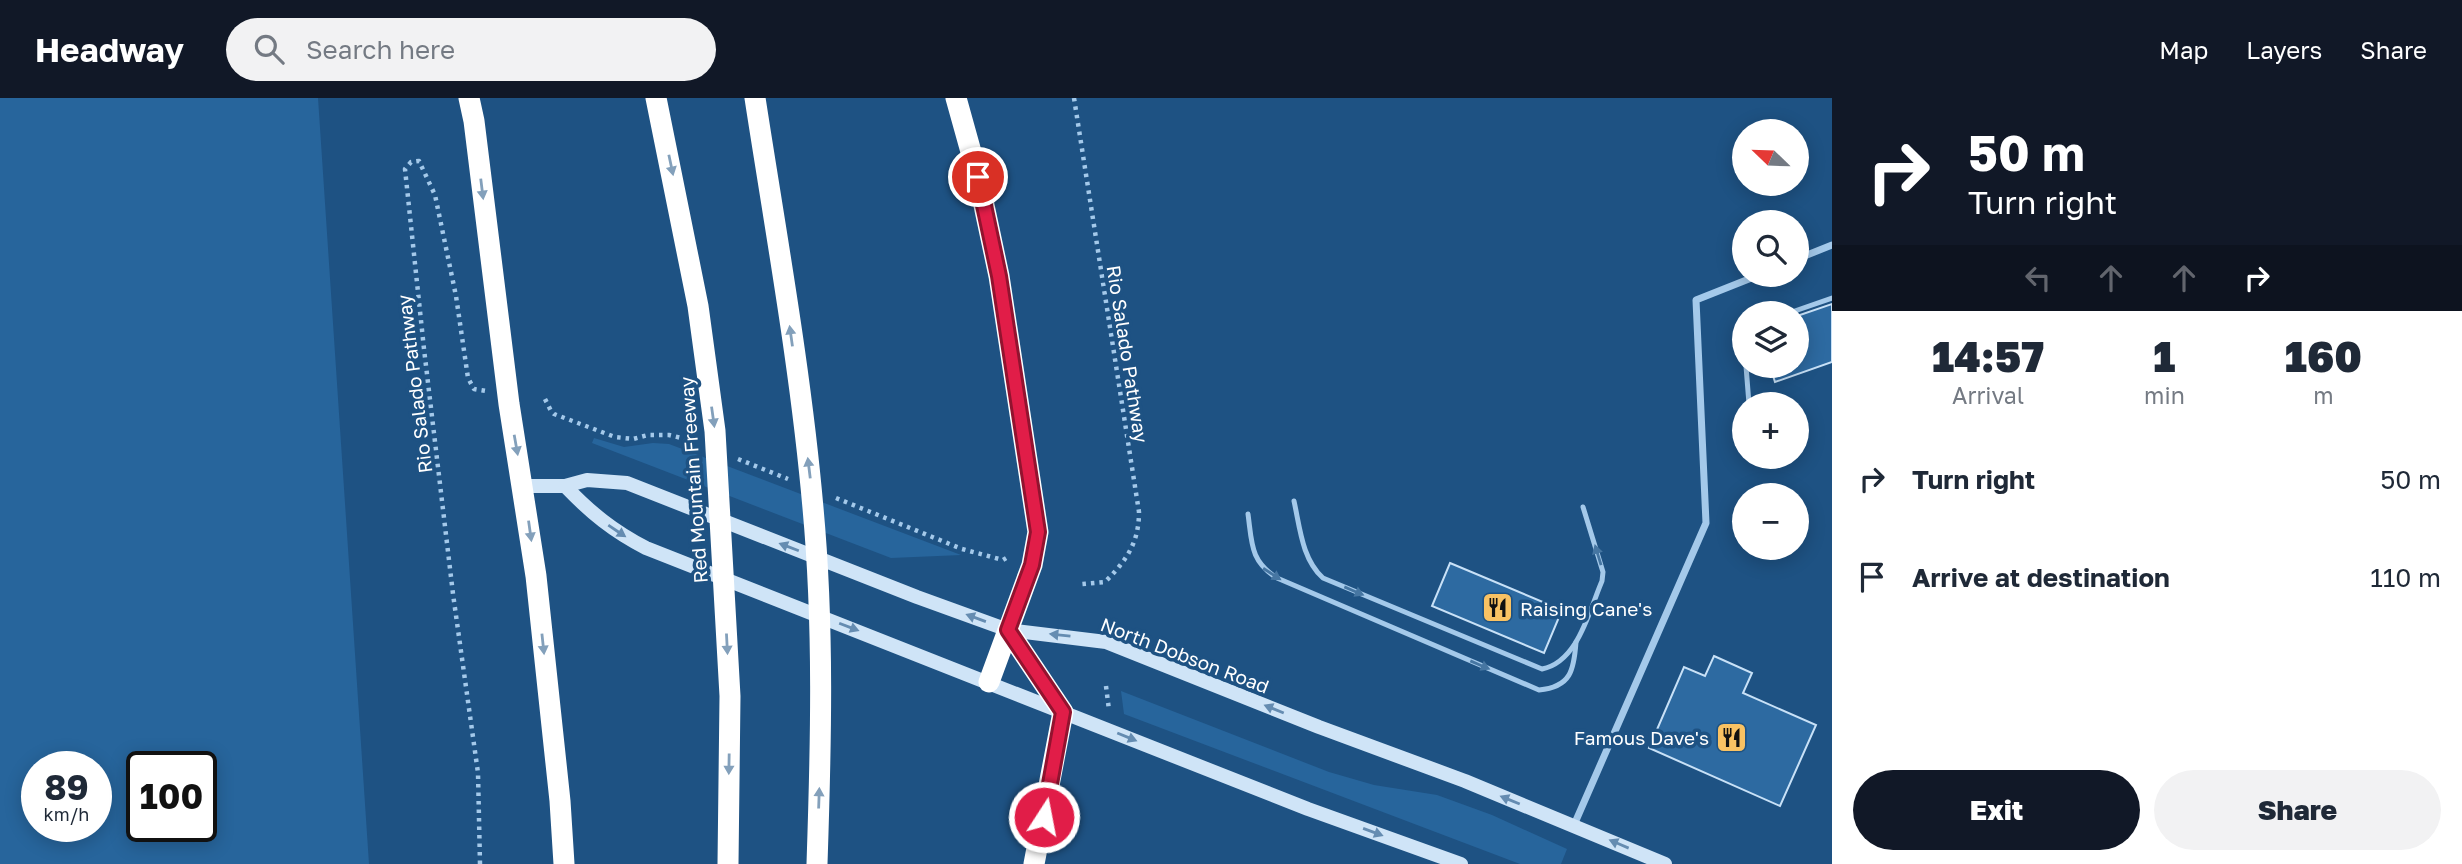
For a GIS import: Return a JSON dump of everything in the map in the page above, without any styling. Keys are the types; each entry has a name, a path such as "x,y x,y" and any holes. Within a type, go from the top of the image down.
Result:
{"highway":[{"path":"469,98 509,404 536,576 560,801 564,864"},
{"name":"Red Mountain Freeway","path":"656,98 705,350 715,431 730,695 729,864"},
{"path":"755,98 801,403 814,522 821,647 817,864"},
{"path":"956,98 978,177 999,276 1038,532 1032,565 989,682"},
{"path":"1008,630 1063,712 1034,864"}],"main road":[{"name":"North Dobson Road","path":"523,486 565,486 587,480 627,483 1008,630 1106,642 1574,825 1665,864"},
{"path":"565,486 594,516 646,548 1308,809 1461,864"}],"street":[{"path":"1809,255 1832,246"},
{"path":"1574,825 1706,523 1696,300 1732,286"}],"lane":[{"path":"1809,306 1832,298"},
{"path":"1294,501 1307,558 1322,578 1542,669 1552,667 1560,661 1576,642 1602,581 1603,572 1583,507"},
{"path":"1248,514 1253,551 1257,560 1277,578 1539,690 1553,688 1568,677 1574,666 1576,642"}],"path":[{"name":"Rio Salado Pathway","path":"1074,98 1139,512 1139,528 1126,561 1105,582 1082,584"},
{"name":"Rio Salado Pathway","path":"480,864 478,774 453,594 424,349 405,169 411,162 419,161 436,195 456,296 468,378 474,388 489,391"},
{"path":"545,399 554,414 615,438 669,435 701,444"},
{"path":"727,454 791,480"},
{"path":"829,495 962,548 1003,560 1008,556"},
{"path":"1106,686 1109,711"}],"shaded area":[{"path":"0,98 318,98 369,864 0,864"},
{"path":"594,438 624,447 669,444 961,555 891,558 592,443"},
{"path":"1121,691 1329,772 1374,785 1437,795 1492,815 1567,849 1561,864 1520,864 1124,714"}],"building":[{"path":"1832,304 1832,362 1809,370 1809,312"},
{"name":"Raising Cane's","path":"1450,563 1562,610 1544,653 1432,606"},
{"name":"Famous Dave's","path":"1714,656 1752,673 1743,693 1816,725 1780,806 1649,748 1684,667 1705,676"}],"place":[{"name":"Raising Cane's","path":"1497,608"},
{"name":"Famous Dave's","path":"1732,737"}],"route":[{"path":"978,177 999,276 1038,532 1032,565 1008,630 1063,712 1044,817"}]}
